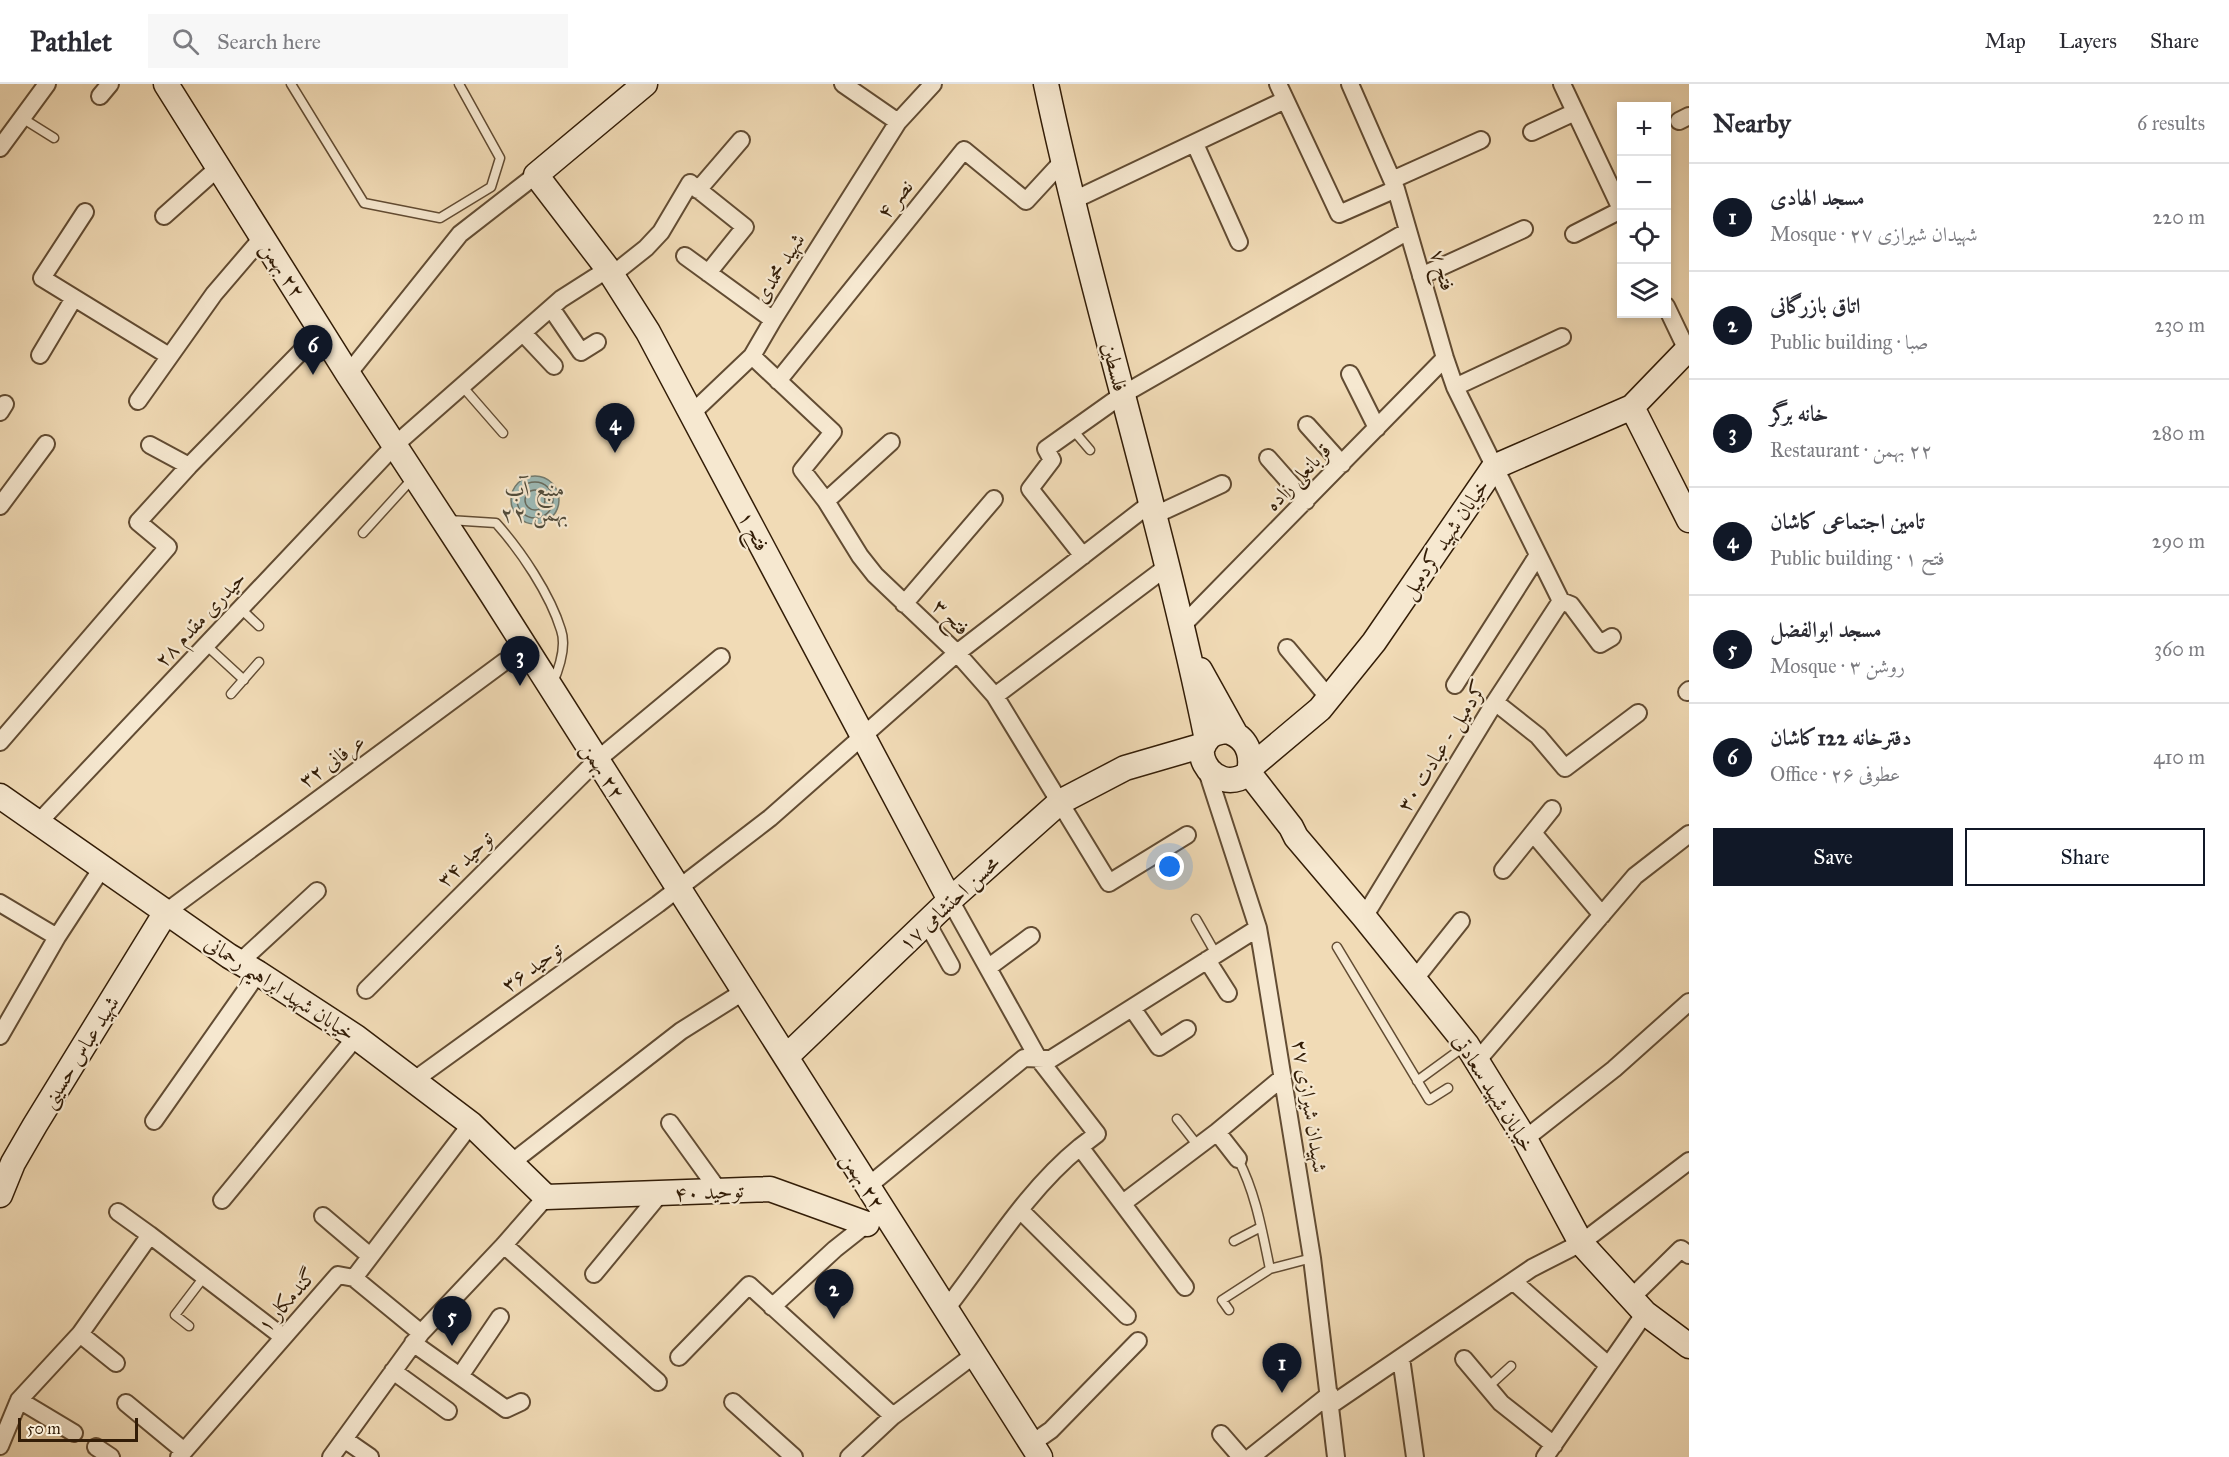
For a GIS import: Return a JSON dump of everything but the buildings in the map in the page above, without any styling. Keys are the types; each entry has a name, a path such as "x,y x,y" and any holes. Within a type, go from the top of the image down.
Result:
{"street":[{"path":"0,148 47,84"},
{"name":"٢٢ بهمن","path":"166,84 348,374 444,520 786,1057 867,1187 875,1218 946,1309 1035,1450"},
{"path":"348,374 460,234 536,175 645,84"},
{"path":"843,84 894,128"},
{"name":"شهید محمدی","path":"691,414 752,356 894,128 933,84"},
{"name":"فلسطین","path":"1046,84 1062,162 1074,200 1188,649"},
{"path":"1278,84 1340,214 1481,140"},
{"name":"فتح ۷","path":"1350,84 1394,184 1444,358 1455,387 1561,601"},
{"path":"1562,84 1621,210"},
{"path":"1074,200 1285,99"},
{"path":"1533,132 1575,111"},
{"path":"708,273 745,227 698,190 741,140"},
{"path":"1195,144 1239,242"},
{"name":"نصر ۴","path":"778,381 964,150 1026,201 1062,162"},
{"path":"164,216 219,167"},
{"name":"فتح ۱","path":"536,175 610,272 648,332 950,900"},
{"name":"حیدری مقدم ۲۸","path":"38,823 395,445 561,299 610,272 646,248 661,232 690,183 698,190"},
{"path":"85,212 42,278 169,356"},
{"path":"1574,234 1617,213"},
{"path":"1421,276 1524,229"},
{"path":"1083,556 1030,489 1052,460 1046,449 1122,395 1408,231"},
{"path":"138,401 214,294 262,238"},
{"path":"685,256 773,320"},
{"path":"40,355 74,298"},
{"path":"551,308 581,352 597,342"},
{"path":"1671,316 1688,349"},
{"path":"0,742 168,547 138,522 189,466 322,330"},
{"path":"523,333 554,366"},
{"path":"1455,387 1562,337"},
{"name":"خیابان شهید کردمیل","path":"1324,703 1374,642 1494,467 1632,407 1688,349"},
{"path":"752,356 778,381"},
{"name":"قربانعلی زاده","path":"1182,626 1444,358"},
{"path":"1350,374 1377,428"},
{"name":"فتح ۳","path":"778,381 833,432 802,470 826,501 860,556 875,575 957,653 995,696 1109,883 1187,835"},
{"path":"1632,407 1689,520"},
{"path":"1307,425 1342,464"},
{"path":"826,501 891,442"},
{"path":"0,506 46,444"},
{"path":"150,445 189,466"},
{"path":"1268,458 1306,501"},
{"name":"توحید ۳۶","path":"413,1081 678,890 770,818 957,653 1083,556 1153,509 1222,484"},
{"path":"904,604 994,499"},
{"path":"1455,685 1538,555"},
{"path":"995,696 1168,566"},
{"path":"1561,601 1571,605 1606,640"},
{"name":"کردمیل - عبادت ۳۰","path":"1364,917 1494,702 1561,601"},
{"path":"1287,648 1324,703"},
{"path":"1188,649 1205,751 1219,777 1245,773 1324,703"},
{"path":"1188,649 1238,736 1250,752 1245,773"},
{"name":"عرفانی ۳۲","path":"166,912 504,663 528,653"},
{"name":"توحید ۳۴","path":"366,990 596,761 721,657"},
{"path":"1494,702 1538,736 1565,768 1638,713"},
{"path":"1205,751 1220,732 1238,736 1262,737 1282,729 1324,703"},
{"name":"محسن احتشامی ۱۷","path":"786,1057 950,900 1060,802 1125,768 1160,765 1205,751"},
{"name":"شهیدان شیرازی ۲۷","path":"1205,751 1258,928 1312,1258 1336,1457"},
{"name":"خیابان شهید سعادتی","path":"1245,773 1265,816 1296,837 1364,917 1472,1053 1525,1139 1581,1243 1638,1305 1689,1346"},
{"name":"خیابان شهید ابراهیم رحمانی","path":"0,796 166,912 356,1037 471,1124 546,1197"},
{"path":"1503,870 1552,809"},
{"path":"1533,833 1602,915"},
{"path":"1472,1053 1602,915 1635,876 1689,834"},
{"path":"0,1036 57,937 102,868"},
{"path":"154,1121 249,967 317,891"},
{"path":"946,1309 1056,1166 1097,1134 1038,1058 989,966 950,900"},
{"path":"0,903 57,937"},
{"name":"شهید عباس حسینی","path":"0,1195 13,1163 35,1125 166,912"},
{"path":"1414,980 1461,921"},
{"path":"927,922 951,966"},
{"path":"867,1187 1024,1058 1051,1059 1258,928"},
{"path":"989,966 1031,936"},
{"path":"1211,957 1228,993"},
{"path":"511,1163 681,1031 743,992"},
{"path":"1525,1139 1614,1069 1689,1002"},
{"path":"1132,1008 1159,1047 1187,1029"},
{"path":"222,1200 356,1037"},
{"path":"1123,1203 1217,1132 1283,1077"},
{"path":"670,1123 719,1191"},
{"path":"471,1124 354,1278 460,1376 513,1405"},
{"path":"1217,1132 1238,1159"},
{"path":"1080,1147 1185,1287"},
{"path":"1251,1457 1330,1400 1401,1358 1532,1268 1581,1243 1689,1161"},
{"name":"توحید ۴۰","path":"546,1197 770,1189 875,1218"},
{"path":"594,1274 660,1194"},
{"path":"331,1457 417,1338 546,1197"},
{"path":"1021,1210 1127,1316"},
{"path":"118,1212 284,1338"},
{"path":"323,1216 370,1256"},
{"path":"772,1307 835,1249 875,1218"},
{"path":"0,1446 19,1400 80,1334 150,1235"},
{"path":"504,1245 657,1382"},
{"path":"1464,1359 1501,1402 1549,1451 1608,1365 1638,1305 1681,1249 1689,1255"},
{"name":"گندمکار ۱","path":"181,1454 338,1275 354,1278"},
{"path":"1513,1281 1608,1365"},
{"path":"679,1358 749,1286 892,1416"},
{"path":"460,1376 500,1317"},
{"path":"80,1334 116,1363"},
{"path":"1035,1450 1106,1370 1138,1341"},
{"path":"859,1454 892,1416 974,1354"},
{"path":"1401,1358 1414,1457"},
{"path":"393,1371 448,1411"},
{"path":"19,1400 74,1433"},
{"path":"733,1402 794,1457"},
{"path":"126,1403 181,1454"},
{"path":"1221,1434 1241,1457"},
{"path":"344,1438 370,1457"},
{"path":"96,1447 111,1457"}],"lane":[{"path":"291,84 364,203 440,218 491,187 500,158 459,84"},
{"path":"22,118 54,138"},
{"path":"462,386 503,433"},
{"path":"1073,430 1090,450"},
{"path":"363,533 415,475"},
{"path":"444,520 496,523 515,545 543,590 562,632 561,666 551,688"},
{"path":"241,609 260,626"},
{"path":"206,645 244,680"},
{"path":"231,694 259,663"},
{"path":"1196,919 1211,957"},
{"path":"1337,946 1429,1100 1448,1088"},
{"path":"1417,1081 1472,1053"},
{"path":"1177,1119 1198,1146"},
{"path":"1238,1159 1248,1178 1270,1269"},
{"path":"1234,1241 1261,1227"},
{"path":"1229,1310 1221,1300 1270,1269 1312,1258"},
{"path":"189,1326 176,1315 204,1277"},
{"path":"1488,1387 1511,1366"}],"water":[{"name":"منبع آب ۲۲ بهمن","path":"535,476 552,483 559,500 552,517 535,524 518,517 511,500 518,483"}],"place":[{"name":"دفترخانه 122کاشان","path":"313,375"},
{"name":"تامین اجتماعی کاشان","path":"615,453"},
{"name":"خانه برگر","path":"520,686"},
{"name":"اتاق بازرگانی","path":"834,1319"},
{"name":"مسجد ابوالفضل","path":"452,1346"},
{"name":"مسجد الهادی","path":"1282,1393"}]}
